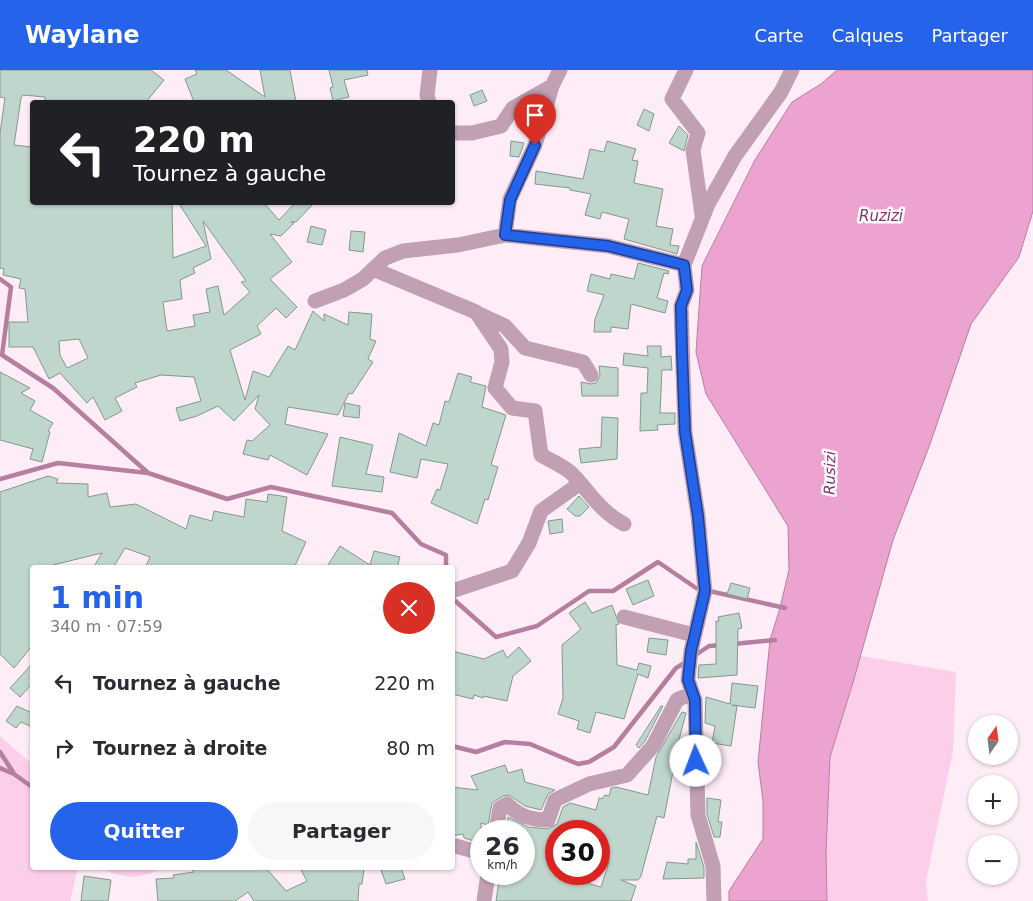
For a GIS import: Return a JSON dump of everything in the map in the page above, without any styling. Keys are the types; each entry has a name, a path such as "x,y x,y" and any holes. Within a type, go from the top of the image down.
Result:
{"street":[{"path":"428,100 427,95 430,70"},
{"path":"505,235 510,200 535,145 552,86 560,70"},
{"path":"686,70 672,98 698,133 693,150 702,219"},
{"path":"714,901 713,866 698,815 695,700 688,680 694,635 705,591 698,516 685,432 681,324 681,306 687,290 684,265 708,204 735,156 781,92 792,70"},
{"path":"455,133 472,133 501,126 514,108 552,86"},
{"path":"315,301 344,290 363,279 385,258 403,251 458,245 505,235 608,246 684,265"},
{"path":"373,269 506,326 525,348 583,362 591,375"},
{"path":"476,312 501,349 502,362 496,388 512,408 535,411 541,455 574,475 579,484 611,518 624,524"},
{"path":"455,590 512,571 530,543 541,511 579,484"},
{"path":"624,618 694,635"},
{"path":"498,820 500,808 507,804 517,814 538,820 548,820 555,800 589,784 627,775 653,746 678,700 684,696 691,696 695,700"},
{"path":"455,846 470,850"},
{"path":"484,901 486,885"}],"shaded area":[{"path":"861,656 956,672 953,751 926,881 928,901 827,901 826,852 830,757"},
{"path":"0,736 30,762 30,870 78,870 70,901 0,901"},
{"path":"105,870 159,870 129,877"}],"water":[{"name":"Ruzizi","path":"837,70 1033,70 1033,211 1019,257 971,324 929,447 893,540 830,757 826,852 827,901 729,901 729,891 763,839 763,801 758,762 770,640 789,570 788,526 706,394 696,352 702,266 755,160 792,102 821,84"}],"building":[{"path":"0,70 151,70 164,80 148,100 45,100 45,97 23,95 14,145 30,147 30,205 172,205 173,258 206,246 180,205 266,205 279,220 293,205 312,205 296,222 291,222 294,223 281,236 270,234 292,262 270,279 297,307 286,318 276,308 257,326 261,334 230,350 245,400 253,371 269,377 288,346 295,350 313,311 324,321 324,314 348,325 349,312 372,314 370,339 376,341 368,359 373,362 352,394 349,393 338,415 288,407 285,424 328,434 307,475 270,455 268,460 243,454 247,440 252,441 270,425 255,409 259,395 234,421 218,406 197,416 180,421 176,408 201,401 194,377 161,375 135,383 137,387 115,398 122,411 105,420 93,397 87,403 60,373 49,379 33,347 9,347 9,322 28,322 25,289 19,288 21,279 3,275 4,269 0,268 0,133 5,98 0,97","holes":["203,221 246,281 241,282 250,292 224,315 218,286 206,289 210,312 193,315 195,326 167,331 163,302 182,299 180,280 195,273 193,268 211,259","79,339 88,358 67,368 60,355 59,341"]},
{"path":"195,70 226,70 265,97 260,70 290,70 296,100 193,100 185,79 197,74"},
{"path":"329,70 367,70 368,75 344,80 349,97 333,100 330,88 333,87"},
{"path":"482,90 487,101 474,106 470,95"},
{"path":"644,109 654,114 649,131 637,125"},
{"path":"679,126 688,135 684,151 669,143"},
{"path":"511,141 524,143 519,157 510,156"},
{"path":"607,141 636,149 632,160 638,161 634,183 663,189 656,226 673,229 670,245 679,246 677,254 624,239 629,219 602,212 600,219 585,215 591,194 570,190 570,188 535,184 536,171 583,179 590,149 604,152"},
{"path":"311,226 326,230 322,245 307,242"},
{"path":"351,231 365,232 363,252 349,250"},
{"path":"638,263 669,271 668,274 664,273 657,298 668,301 665,313 631,304 628,329 611,327 611,332 594,332 595,319 604,295 587,291 591,274 610,279 611,274 634,279"},
{"path":"647,346 661,346 661,357 671,356 672,370 662,370 660,413 675,413 675,424 657,425 658,430 640,431 641,393 647,393 648,368 623,365 624,353 648,356"},
{"path":"599,366 618,368 618,396 582,396 581,382 596,383 600,375"},
{"path":"0,372 30,388 21,393 35,401 30,410 53,423 48,431 50,432 42,462 30,459 33,449 0,440"},
{"path":"458,373 472,377 470,382 486,386 482,407 506,415 491,465 498,467 488,500 485,499 477,524 431,503 437,489 440,490 448,464 421,459 417,478 390,472 399,433 426,446 433,423 439,425 445,401 449,402"},
{"path":"345,403 360,406 359,418 343,416"},
{"path":"602,417 618,418 617,459 581,463 579,449 601,447"},
{"path":"340,437 373,445 366,474 384,477 382,492 332,486"},
{"path":"48,476 58,479 56,483 88,484 88,497 107,493 110,507 136,504 186,529 190,515 212,521 214,511 244,517 246,499 267,502 268,494 287,497 282,531 306,542 295,565 146,565 150,557 125,548 115,565 95,565 102,553 53,565 30,565 30,648 14,668 0,654 0,492"},
{"path":"579,496 589,507 580,516 575,516 567,509"},
{"path":"562,519 563,532 550,534 548,521"},
{"path":"340,546 370,565 328,565"},
{"path":"374,551 400,557 398,565 370,565"},
{"path":"648,580 654,596 633,605 626,589"},
{"path":"731,583 750,588 747,599 727,594"},
{"path":"585,602 592,613 612,605 619,624 616,625 617,665 637,670 639,663 651,666 648,678 638,674 624,719 596,712 590,733 577,729 579,721 558,714 563,698 562,645 581,629 569,613"},
{"path":"739,613 742,628 738,629 737,675 698,678 699,665 716,664 716,621 719,621 718,617"},
{"path":"649,638 668,640 666,655 647,652"},
{"path":"519,647 531,661 513,676 507,701 474,695 473,699 455,695 455,652 484,659 503,650 507,658"},
{"path":"30,666 30,686 20,697 10,688"},
{"path":"732,683 758,686 755,708 732,705 737,706 731,746 712,743 715,726 705,723 706,697 730,704"},
{"path":"17,706 30,712 30,726 21,722 16,728 6,721"},
{"path":"661,706 663,706 645,741 639,748 636,745"},
{"path":"682,712 686,713 677,747 687,749 687,765 675,761 664,818 657,816 641,876 638,880 621,880 636,886 631,901 496,901 498,885 535,885 535,828 545,829 545,885 594,885 601,887 602,885 610,885 610,820 558,820 563,807 570,803 596,810 599,798 602,799 605,795 609,796 611,788 616,787 648,795 656,757"},
{"path":"706,753 720,756 716,775 706,773"},
{"path":"505,765 508,773 522,769 525,782 555,790 548,794 541,810 525,806 509,795 503,796 492,803 489,820 470,820 470,840 464,838 463,834 455,835 455,787 478,790 471,776"},
{"path":"707,798 721,800 718,822 722,822 720,837 714,837 707,814"},
{"path":"696,842 704,867 704,878 663,879 667,862 688,864 688,859 696,859"},
{"path":"192,870 268,870 286,891 307,881 301,870 364,870 362,884 359,884 358,901 254,901 248,892 235,901 158,901 156,879 174,878 173,875 194,872"},
{"path":"381,870 402,870 405,879 386,884"},
{"path":"84,876 111,880 108,901 81,901"}],"waterway":[{"path":"0,279 11,287 2,355 53,388 147,472"},
{"path":"0,479 58,463 148,473 227,499 271,487 392,513 421,544 446,555 446,565"},
{"path":"455,601 496,637 537,626 589,591 613,591 658,562 696,588 785,608"},
{"path":"733,644 775,640"},
{"path":"694,656 709,646 721,645"},
{"path":"455,747 476,752 505,742 530,744 578,764 589,762 614,747 676,668 686,662"},
{"path":"0,752 13,772"},
{"path":"0,768 14,774 30,786"}],"route":[{"path":"535,145 510,200 505,235 608,246 684,265 687,290 681,306 685,432 698,516 705,591 691,651 688,680 695,700 696,761"}],"water label":[{"name":"Rusizi","path":"830,473"}]}
